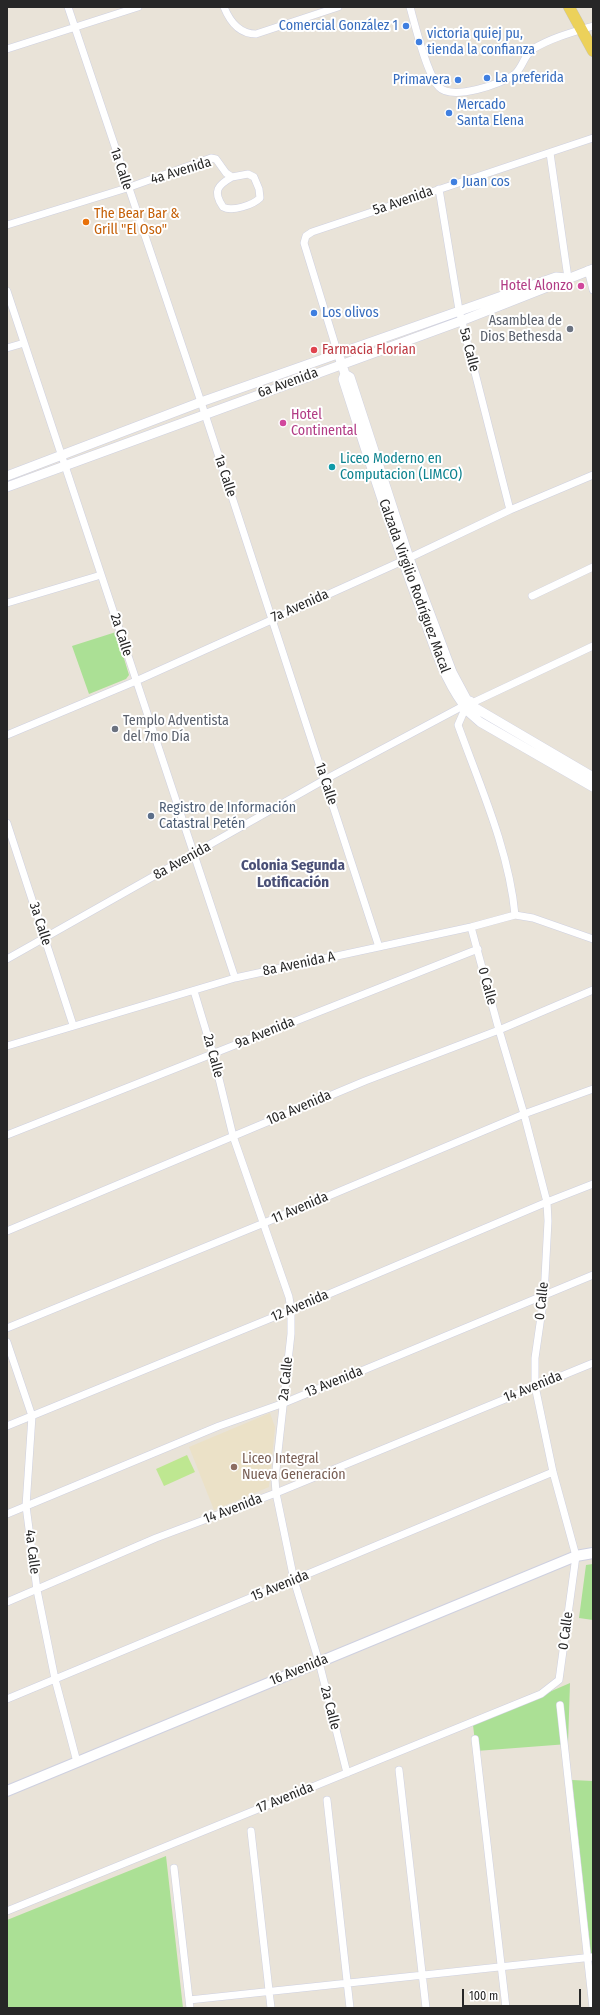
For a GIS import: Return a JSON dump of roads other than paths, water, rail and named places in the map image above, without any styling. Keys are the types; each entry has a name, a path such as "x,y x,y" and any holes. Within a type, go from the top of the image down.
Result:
{"main road":[{"path":"569,7 593,51"},
{"name":"16 Avenida","path":"7,1791 576,1556 593,1553"}],"street":[{"name":"1a Calle","path":"68,7 127,188 201,402 379,946"},
{"path":"7,49 138,7"},
{"path":"224,7 234,24 246,34 256,34 338,7"},
{"path":"410,7 429,69 438,87 454,94 471,91 510,78 517,72 532,50 581,29 593,26"},
{"name":"5a Avenida","path":"306,236 312,232 593,138"},
{"path":"550,153 568,278"},
{"name":"4a Avenida","path":"7,225 127,188 214,158 232,177"},
{"name":"4a Avenida","path":"248,174 254,177 259,189 260,198 254,202 231,209 223,207 217,196 217,191 219,186 232,177 248,174"},
{"name":"5a Calle","path":"439,189 461,320 510,510"},
{"name":"Calzada Virgilio Rodríguez Macal","path":"306,236 304,243 342,363 345,374 343,380 405,560 467,705 480,722 593,787"},
{"path":"591,270 593,290"},
{"name":"6a Avenida","path":"7,486 461,320 591,270"},
{"name":"6a Avenida","path":"7,476 201,402 459,310 556,277 568,278"},
{"name":"2a Calle","path":"7,291 235,978"},
{"path":"7,348 24,343"},
{"name":"7a Avenida","path":"7,735 136,681 271,618 405,560 510,510 593,475"},
{"path":"532,596 593,567"},
{"path":"7,603 101,575"},
{"name":"8a Avenida","path":"7,959 324,780 467,705 593,646"},
{"path":"515,915 513,893 502,848 458,725 467,705 593,777"},
{"name":"3a Calle","path":"7,823 73,1025"},
{"name":"8a Avenida A","path":"7,1046 73,1025 235,978 471,927 515,915 533,918 593,939"},
{"name":"0 Calle","path":"471,927 524,1114 547,1202 548,1221 544,1296 535,1358 535,1386 553,1472 576,1556 559,1680"},
{"name":"9a Avenida","path":"7,1135 478,950"},
{"name":"10a Avenida","path":"7,1231 365,1081 499,1030 593,990"},
{"name":"2a Calle","path":"194,991 213,1054 233,1136 289,1297 291,1310 291,1334 275,1479 276,1493 294,1580 319,1662 347,1773"},
{"name":"11 Avenida","path":"7,1328 264,1223 524,1114 593,1089"},
{"name":"12 Avenida","path":"7,1426 593,1184"},
{"name":"13 Avenida","path":"7,1514 219,1426 284,1403 593,1275"},
{"name":"4a Calle","path":"7,1342 32,1416 26,1506 37,1590 55,1679 76,1762"},
{"name":"14 Avenida","path":"7,1602 156,1538 276,1493 593,1363"},
{"name":"15 Avenida","path":"7,1699 553,1472"},
{"name":"17 Avenida","path":"7,1910 541,1694 559,1680"},
{"path":"560,1705 590,1958 593,2008"},
{"path":"475,1739 506,2008"},
{"path":"399,1770 426,2008"},
{"path":"327,1800 350,2008"},
{"path":"251,1831 271,2008"},
{"path":"174,1868 189,2004 269,1992 347,1983 590,1958"}],"place":[{"name":"Comercial González 1","path":"406,26"},
{"name":"victoria quiej pu, tienda la confianza","path":"419,42"},
{"name":"La preferida","path":"487,78"},
{"name":"Primavera","path":"458,80"},
{"name":"Mercado Santa Elena","path":"449,113"},
{"name":"Juan cos","path":"454,182"},
{"name":"The Bear Bar & Grill \"El Oso\"","path":"86,222"},
{"name":"Hotel Alonzo","path":"581,286"},
{"name":"Los olivos","path":"314,313"},
{"name":"Asamblea de Dios Bethesda","path":"570,329"},
{"name":"Farmacia Florian","path":"314,350"},
{"name":"Hotel Continental","path":"283,423"},
{"name":"Liceo Moderno en Computacion (LIMCO)","path":"332,467"},
{"name":"Templo Adventista del 7mo Día","path":"115,729"},
{"name":"Registro de Información Catastral Petén","path":"151,816"},
{"name":"Liceo Integral Nueva Generación","path":"234,1467"}],"district":[{"name":"Colonia Segunda Lotificación","path":"293,874"}]}
